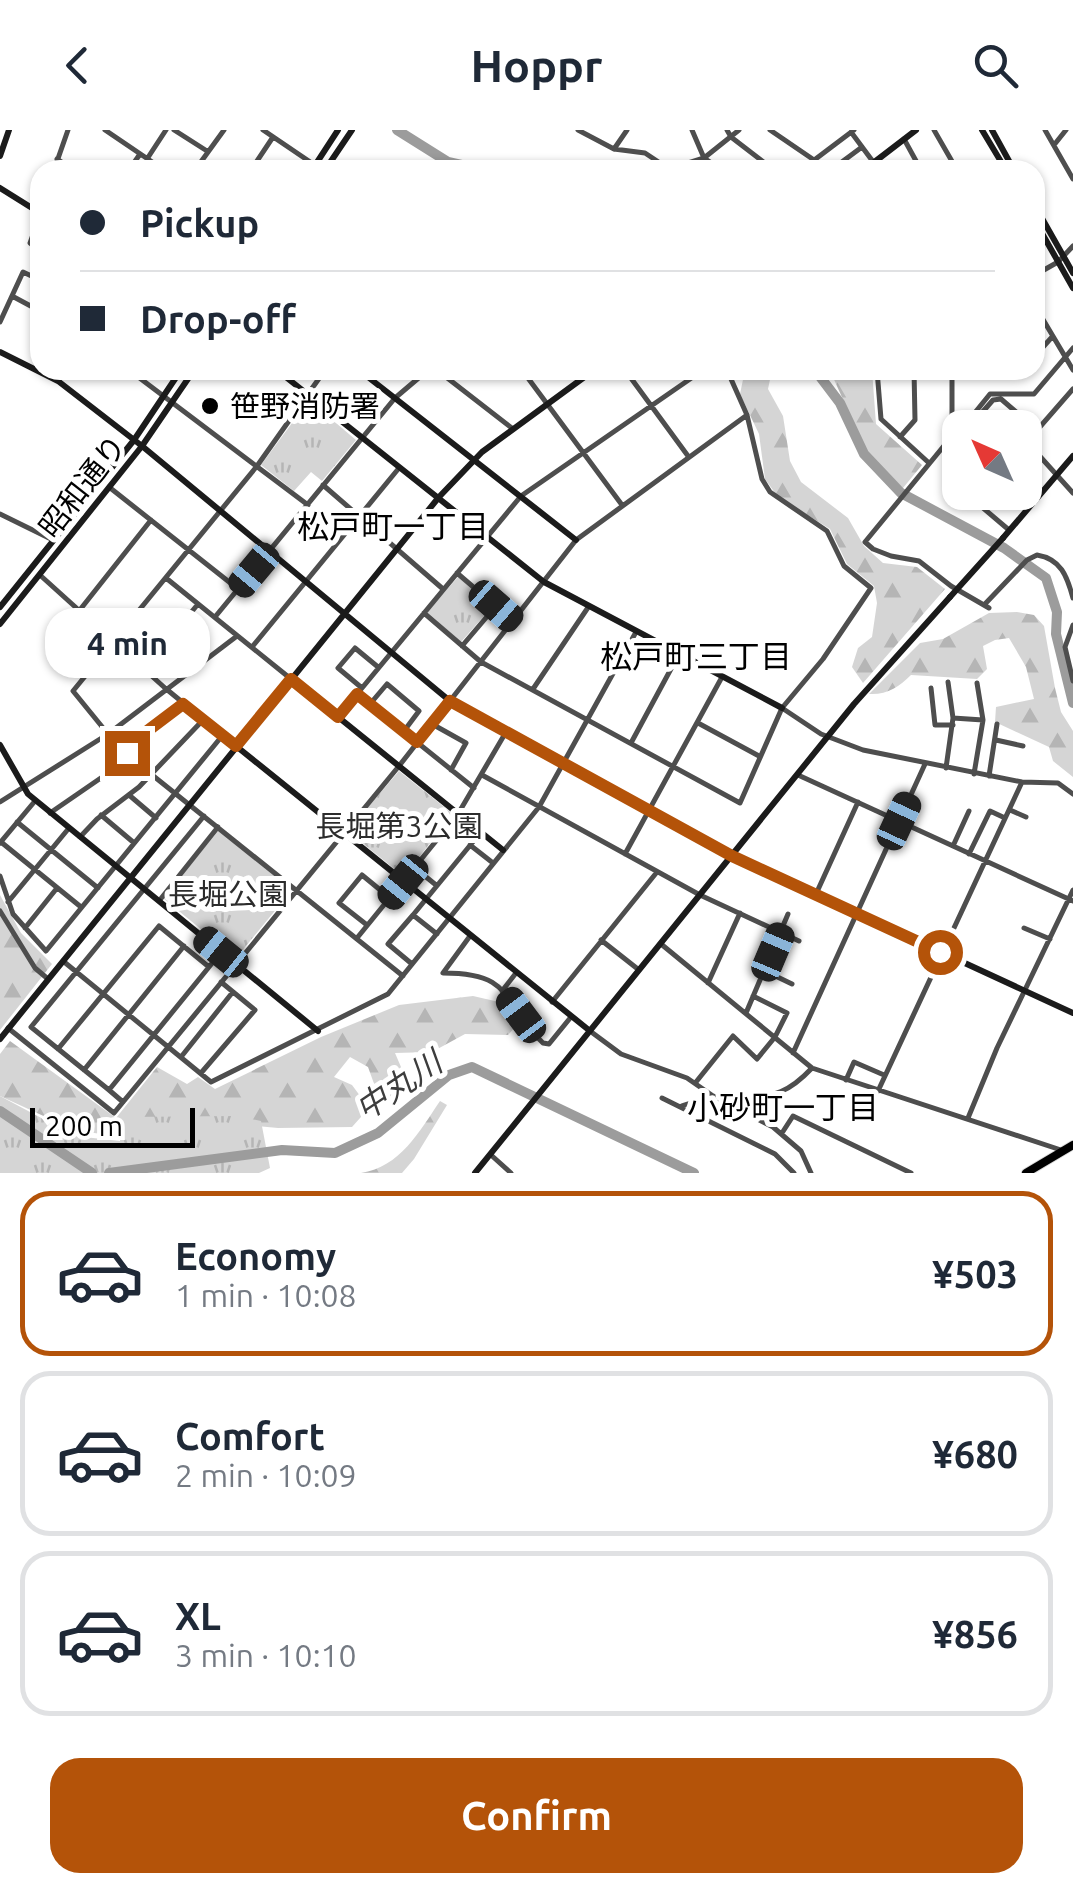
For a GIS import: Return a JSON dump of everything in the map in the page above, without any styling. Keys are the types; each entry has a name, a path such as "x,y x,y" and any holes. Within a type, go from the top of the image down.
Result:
{"main road":[{"path":"1026,1173 1073,1145"}],"street":[{"path":"57,160 68,130"},
{"path":"105,130 148,159 166,130"},
{"path":"118,139 124,130"},
{"path":"174,130 207,151"},
{"path":"264,130 305,160"},
{"path":"323,160 338,130"},
{"path":"326,160 352,130"},
{"path":"614,149 627,130"},
{"path":"692,130 707,160"},
{"path":"698,160 739,130"},
{"path":"770,130 811,160"},
{"path":"882,160 916,130"},
{"path":"934,130 951,160"},
{"path":"982,130 1000,160"},
{"path":"992,130 1008,160"},
{"path":"1045,130 1073,179"},
{"path":"1054,144 1066,130"},
{"path":"201,160 220,131"},
{"path":"582,131 614,149 645,153 655,160"},
{"path":"813,160 852,131 872,160"},
{"path":"0,156 5,132"},
{"path":"729,134 762,160"},
{"path":"257,160 272,137"},
{"path":"904,140 915,160"},
{"path":"844,160 862,147"},
{"path":"136,160 140,154"},
{"path":"0,188 30,208"},
{"path":"1045,227 1073,288"},
{"path":"1045,236 1073,273"},
{"path":"1045,269 1061,260 1073,246"},
{"path":"0,322 24,272 30,275"},
{"path":"12,296 30,306"},
{"path":"1045,328 1073,370"},
{"path":"1045,345 1052,337"},
{"path":"977,410 990,394 1034,394 1073,348"},
{"path":"0,352 30,367"},
{"path":"144,380 308,505"},
{"name":"昭和通り","path":"0,607 134,440 174,380"},
{"name":"昭和通り","path":"0,624 142,446 188,380"},
{"path":"289,380 544,582 782,708 828,737 863,750 974,774 1058,783 1073,794"},
{"path":"319,380 257,466 73,690 108,734 150,774 403,976"},
{"path":"372,380 576,540"},
{"path":"215,617 395,398 416,380"},
{"path":"450,380 512,429"},
{"path":"530,380 622,505"},
{"path":"0,1039 439,497 474,459 578,380"},
{"path":"632,380 689,457"},
{"path":"338,717 520,496 689,380"},
{"path":"424,613 481,662 740,802 782,708 823,659 870,586 844,566 827,531 770,492 762,479 747,414 732,380"},
{"path":"877,380 881,420 929,463"},
{"path":"900,436 914,420 914,380"},
{"path":"952,380 952,410"},
{"path":"58,381 450,701 732,856 1073,1013"},
{"path":"1042,424 1073,389"},
{"path":"984,410 993,400 1000,400 1012,410"},
{"path":"8,1028 114,1113 432,724 576,540 747,414"},
{"path":"942,448 865,542 891,556 920,561 986,607 1027,560 1037,555 1056,561 1067,576 1073,598"},
{"path":"475,1173 828,737 1073,456"},
{"path":"1042,461 1073,492"},
{"path":"252,647 400,467"},
{"path":"323,485 443,589"},
{"path":"109,487 238,590"},
{"path":"985,510 1009,530"},
{"path":"0,514 53,540"},
{"path":"80,611 151,520"},
{"path":"457,573 512,621"},
{"path":"41,576 183,704 571,1017 620,1054 696,1082 713,1096 782,1133 801,1151 811,1173"},
{"path":"166,578 503,850"},
{"path":"144,670 198,604"},
{"path":"462,646 496,606"},
{"path":"532,690 589,606"},
{"path":"1073,626 1065,647 1073,681"},
{"path":"63,961 212,1082 388,994 538,806 636,632"},
{"path":"0,802 108,734 237,636"},
{"path":"378,667 355,648 338,668 370,704 474,788"},
{"path":"631,744 678,654"},
{"path":"626,854 723,677"},
{"path":"946,768 953,721 948,682"},
{"path":"974,774 982,720 978,683"},
{"path":"370,704 387,684 420,711 404,732"},
{"path":"930,688 935,725 982,720"},
{"path":"50,813 110,770 142,735 183,704"},
{"path":"80,837 203,720"},
{"path":"698,723 760,756"},
{"path":"432,724 466,743 451,770"},
{"path":"989,776 998,724"},
{"path":"356,938 458,814 506,732"},
{"path":"0,876 8,902 24,928 46,951 222,736"},
{"path":"996,740 1023,746"},
{"path":"0,744 23,788 35,800 318,1031"},
{"path":"793,1053 925,764"},
{"path":"798,774 1071,900"},
{"path":"482,775 700,895 800,941"},
{"path":"878,1091 1022,782"},
{"path":"128,794 156,818"},
{"path":"35,800 0,842 82,907"},
{"path":"816,894 858,802"},
{"path":"969,854 990,810 1006,818"},
{"path":"1010,810 1026,817"},
{"path":"953,846 970,811"},
{"path":"102,815 134,843"},
{"path":"123,1102 31,1027 204,816"},
{"path":"17,822 98,888"},
{"path":"159,901 218,826"},
{"path":"8,902 69,828"},
{"path":"379,956 481,832"},
{"path":"470,845 493,863"},
{"path":"415,868 436,886"},
{"path":"552,1002 657,872"},
{"path":"367,926 338,903 362,875 390,898"},
{"path":"24,928 57,888"},
{"path":"968,1119 1073,890"},
{"path":"0,911 35,968 48,979"},
{"path":"708,982 740,913"},
{"path":"413,914 436,934"},
{"path":"746,1013 788,914"},
{"path":"58,1049 158,926 209,966"},
{"path":"1024,928 1050,940"},
{"path":"470,936 443,973 482,976 502,991 543,1043 550,1044 571,1017"},
{"path":"601,940 639,970"},
{"path":"388,944 412,964"},
{"path":"661,944 812,1068 1064,1151"},
{"path":"84,1070 184,946"},
{"path":"109,1090 221,952"},
{"path":"765,970 792,984"},
{"path":"502,991 516,973"},
{"path":"201,1074 255,1010 221,982"},
{"path":"181,1057 233,992"},
{"path":"696,1082 733,1036 757,1059 776,1037 787,1013 753,996"},
{"path":"846,1080 854,1062 885,1075"},
{"path":"722,1101 770,1097 798,1082 812,1068"},
{"path":"680,1107 713,1096"},
{"path":"662,1098 774,1154 794,1173"},
{"path":"782,1133 793,1116 911,1173"},
{"path":"490,1154 511,1173"}],"green space":[{"path":"743,380 770,380 768,389 783,416 790,461 801,482 848,518 864,546 883,563 917,567 945,589 863,683 852,667 858,648 872,637 877,603 874,586 847,564 830,529 778,497 765,479 759,434 740,394"},
{"path":"834,380 873,380 876,424 922,465 903,488 867,453"},
{"path":"309,400 356,440 322,481 311,472 294,491 261,465"},
{"path":"458,577 492,607 461,642 427,612"},
{"path":"989,613 1034,615 1044,626 1061,712 1073,731 1073,777 1053,761 1049,747 995,722 996,707 1034,699 1026,667 1009,638 983,646 987,669 977,679 911,675 892,689 869,694 920,643 943,639"},
{"name":"長堀第3公園","path":"399,771 453,814 405,875 351,834 351,827"},
{"name":"長堀公園","path":"219,830 292,890 236,958 163,898"},
{"path":"0,895 21,933 52,964 0,1030"},
{"path":"473,996 499,1002 516,1026 508,1035 465,1034 432,1052 395,1053 404,1074 390,1099 377,1092 368,1067 350,1057 334,1077 352,1085 369,1108 352,1127 278,1128 204,1121 142,1140 74,1130 0,1096 0,1054 10,1041 116,1118 157,1067 187,1084 198,1077 215,1089 321,1037 399,1005"},
{"path":"0,1096 75,1136 120,1141 124,1117 236,1116 261,1121 270,1168 259,1173 0,1173"},
{"path":"440,1101 447,1105 402,1173 361,1173 398,1156"}],"waterway":[{"path":"397,130 445,160"},
{"path":"823,380 840,403 864,454 901,493 1004,548 1046,578 1057,612 1056,634 1073,703"},
{"name":"中丸川","path":"109,1173 282,1150 335,1153 378,1133 449,1075 472,1067 694,1173"},
{"name":"中丸川","path":"0,1111 92,1173"}],"place":[{"name":"笹野消防署","path":"210,406"}],"district":[{"name":"松戸町一丁目","path":"393,526"},
{"name":"松戸町三丁目","path":"696,656"},
{"name":"小砂町一丁目","path":"783,1107"}],"route":[{"path":"127,753 142,735 183,704 236,746 291,679 338,717 357,694 417,742 450,701 732,856 940,952"}]}
